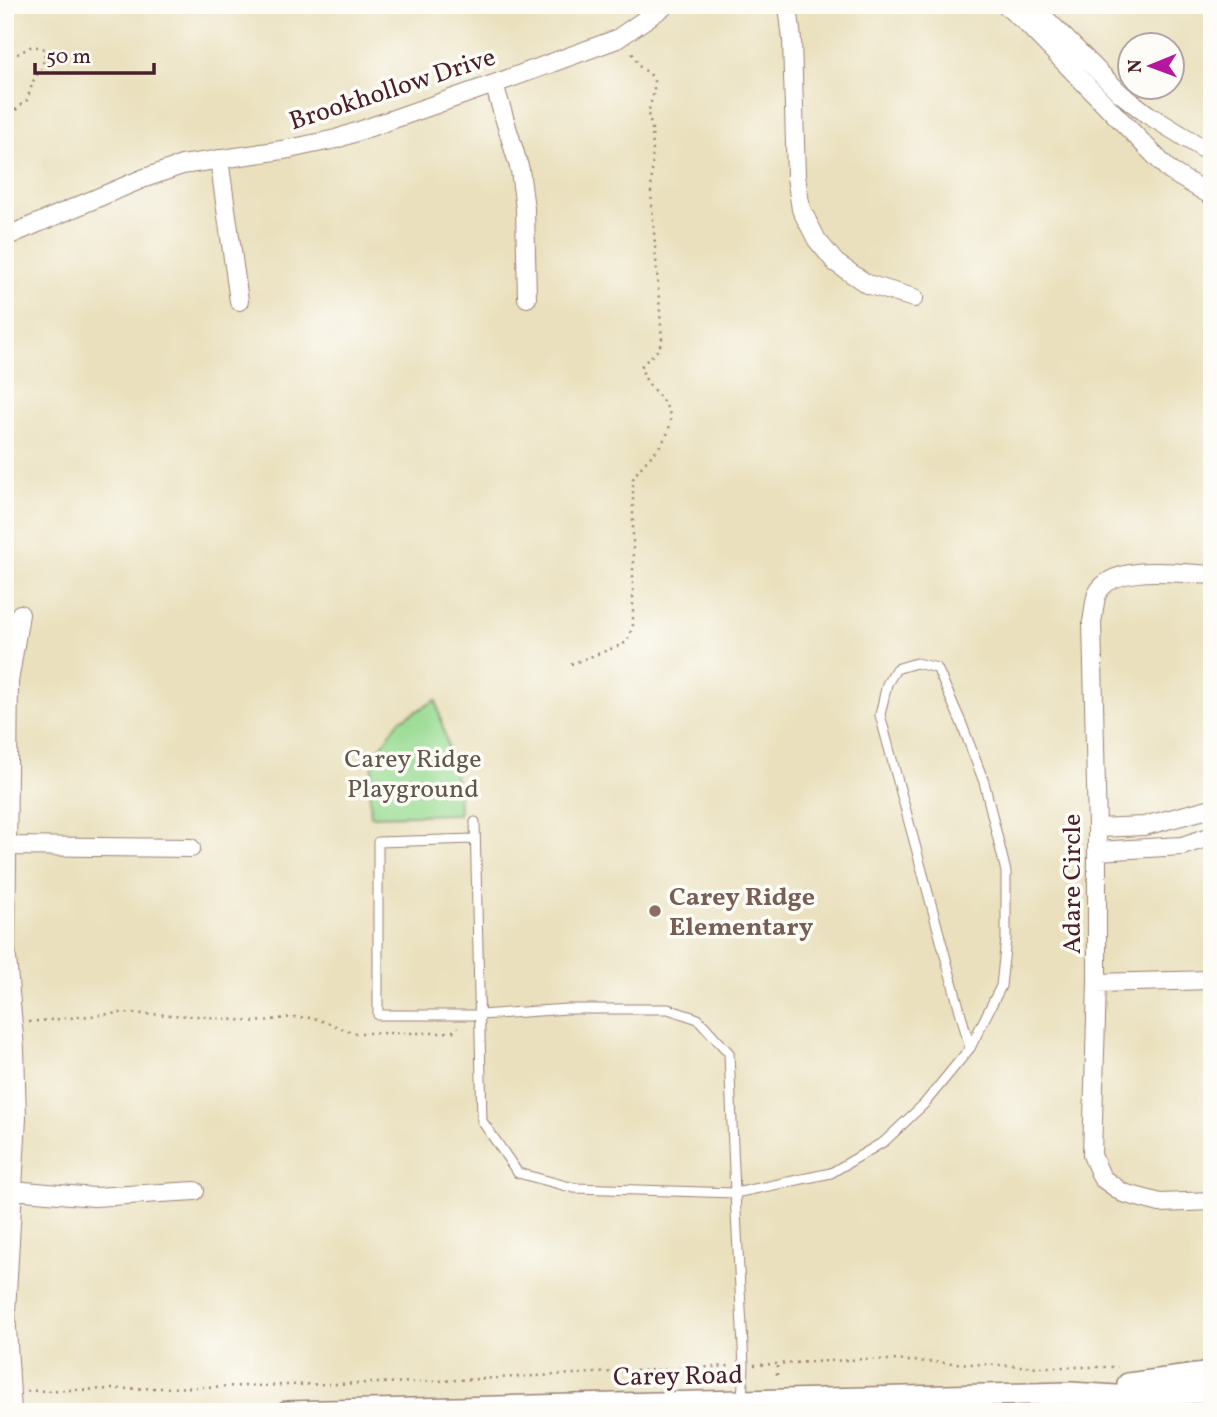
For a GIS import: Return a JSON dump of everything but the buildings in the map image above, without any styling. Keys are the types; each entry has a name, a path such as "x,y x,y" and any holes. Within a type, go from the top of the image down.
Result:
{"street":[{"name":"Brookhollow Drive","path":"5,237 181,165 336,139 494,84 617,39 666,5"},
{"path":"788,5 792,40 796,177 801,209 817,240 836,263 867,284 914,298"},
{"path":"1005,5 1031,12 1116,89"},
{"path":"1031,12 1110,110 1171,171 1212,195"},
{"path":"494,84 520,170 525,209 527,298"},
{"path":"1132,102 1212,154"},
{"path":"219,159 239,302"},
{"name":"Adare Circle","path":"1212,575 1134,573 1110,580 1097,594 1092,622 1097,828 1097,983 1092,1155 1102,1178 1123,1193 1160,1203 1212,1201"},
{"path":"12,1412 6,1311 17,1118 15,1049 6,947 6,846 9,682 20,614"},
{"path":"1097,828 1144,825 1212,808"},
{"path":"1097,851 1182,846 1212,836"},
{"path":"6,846 191,848"},
{"path":"1097,983 1212,980"},
{"path":"13,1190 94,1197 195,1191"},
{"name":"Carey Road","path":"286,1412 960,1404 1071,1394 1212,1373"},
{"name":"Carey Road","path":"1071,1394 1116,1396 1212,1392"}],"lane":[{"path":"1110,110 1116,100"},
{"path":"475,822 482,1121 518,1173 575,1188 735,1193 831,1173 885,1141 924,1104 970,1048 1001,986 1006,939 1006,872 984,782 937,668 916,663 895,669 887,684 880,715 970,1048"},
{"path":"475,839 378,842 378,1015 480,1015 567,1009 668,1009 698,1018 729,1053 744,1366 742,1406"}],"path":[{"path":"5,61 32,46 43,48 46,53 27,100 11,120 5,146"},
{"path":"571,664 621,645 631,634 633,479 640,466 664,440 671,421 670,410 646,381 641,369 659,349 662,339 651,192 652,129 648,114 654,81 650,74 640,67 631,51"},
{"path":"26,1023 120,1013 198,1016 256,1022 293,1017 314,1018 355,1034 441,1033 454,1031 462,1022"},
{"path":"10,1391 419,1382 866,1359 1040,1367 1129,1367"}],"green space":[{"name":"Carey Ridge Playground","path":"436,700 458,787 459,814 371,816 369,783 376,754 399,721"}],"place":[{"name":"Carey Ridge Elementary","path":"655,911"}]}
